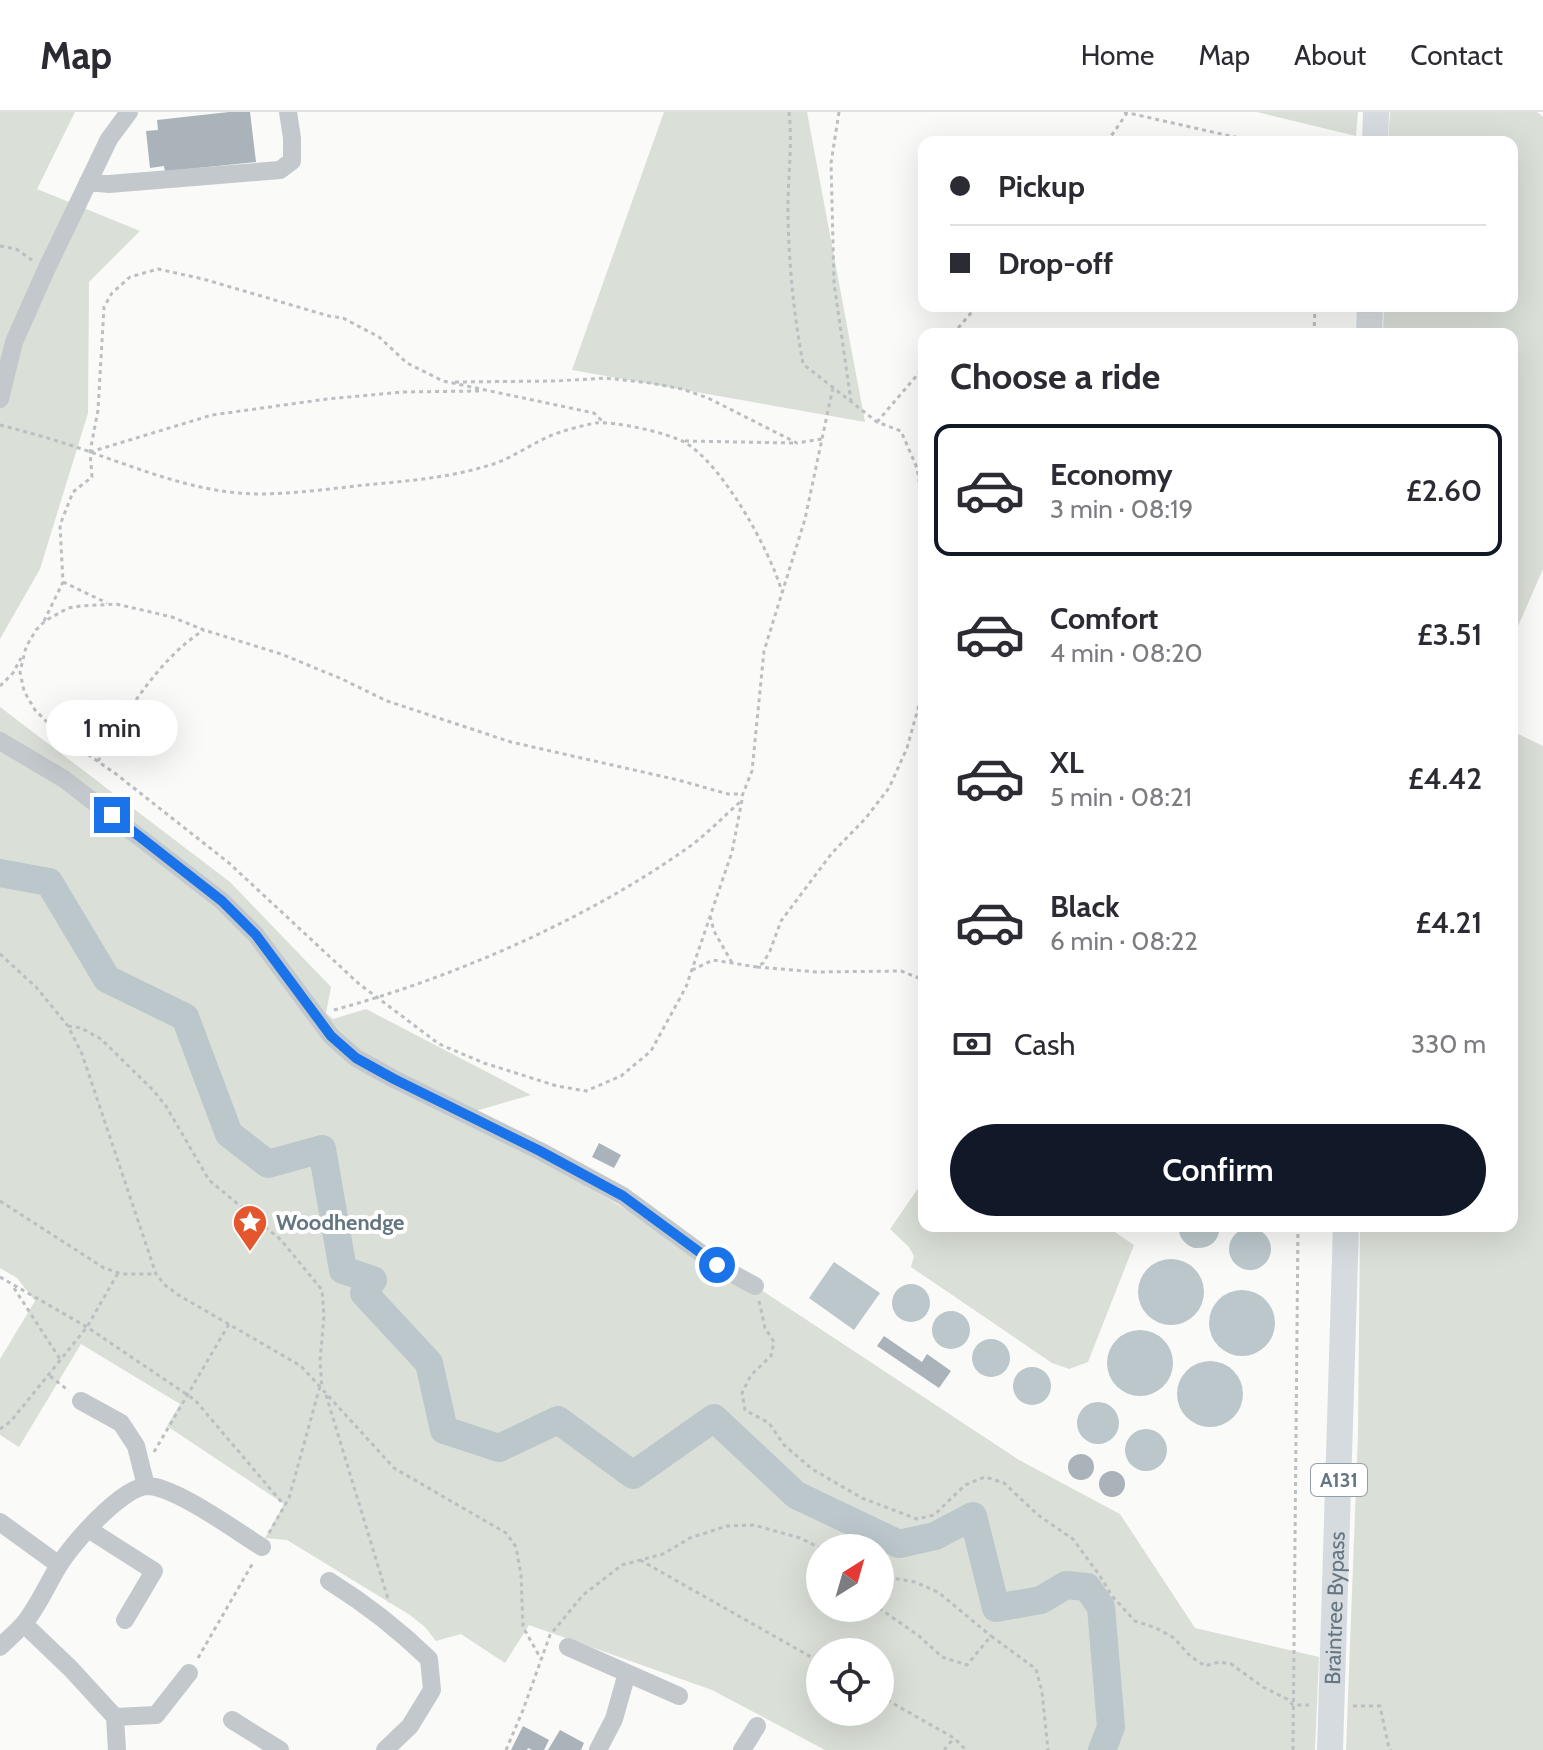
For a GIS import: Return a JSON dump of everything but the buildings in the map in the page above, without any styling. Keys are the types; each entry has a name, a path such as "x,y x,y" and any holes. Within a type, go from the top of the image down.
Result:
{"highway":[{"path":"1375,136 1376,112"},
{"name":"Braintree Bypass","path":"1331,1742 1346,1232"}],"street":[{"path":"0,399 14,342 46,270 109,139 129,112"},
{"path":"88,182 109,184 280,170 292,161 288,112"},
{"path":"0,741 64,779 222,901 256,935 331,1036 356,1058 623,1196 717,1265 755,1286"},
{"path":"81,1401 121,1423 136,1446 145,1478 262,1547"},
{"path":"0,1647 24,1624 59,1565 88,1529 108,1507 145,1478"},
{"path":"0,1522 59,1565"},
{"path":"88,1529 154,1571 125,1620"},
{"path":"329,1581 397,1628 429,1659 432,1690 410,1726 385,1750"},
{"path":"24,1624 115,1717 117,1750"},
{"path":"568,1647 679,1696"},
{"path":"115,1717 156,1715 189,1673"},
{"path":"598,1750 614,1719 627,1673"},
{"path":"232,1720 280,1750"},
{"path":"742,1750 757,1726"}],"path":[{"path":"789,112 788,217 803,364 877,422 901,431 918,474"},
{"path":"839,112 831,163 834,283 851,401"},
{"path":"1111,136 1126,112 1231,136"},
{"path":"0,246 16,249 46,270"},
{"path":"43,623 63,582 60,525 73,492 92,477 90,452 98,410 104,307 112,293 130,277 158,269 343,318 379,337 407,363 423,372 486,391 594,413 605,424"},
{"path":"958,328 972,312"},
{"path":"877,422 918,374"},
{"path":"449,382 605,378 650,383 708,398 797,443"},
{"path":"25,651 20,672 24,691 35,710 60,735 229,863 358,983 439,1044 484,1063 557,1086 586,1091 621,1076 651,1051 692,970 732,852 743,794 752,771 764,651 805,519 833,387"},
{"path":"90,452 212,415 250,409 403,392 486,391"},
{"path":"0,425 48,437 134,468 222,492 257,494 433,478 491,465 551,435 597,423 631,426 683,441 797,443 822,439"},
{"path":"683,441 705,458 729,489 775,568 782,592"},
{"path":"63,582 110,605"},
{"path":"0,686 13,673 36,630 43,623 68,608 116,604 172,617 281,654 387,701 511,742 728,794 743,794"},
{"path":"98,761 123,718 151,682 187,641 204,630"},
{"path":"757,967 770,951 781,921 832,853 889,788 907,748 918,709"},
{"path":"317,1015 378,998 506,949 621,892 692,845 742,800"},
{"path":"710,916 714,931 732,963"},
{"path":"0,954 36,987 68,1026 91,1076 156,1274 180,1296 301,1366 394,1468 506,1533 516,1547 521,1575 523,1627 541,1659"},
{"path":"692,970 713,960 817,972 901,971 918,978"},
{"path":"68,1026 81,1028 101,1039 153,1090 166,1106 209,1180 281,1240 322,1290 322,1389 397,1628"},
{"path":"0,1201 104,1268 118,1273 156,1274"},
{"path":"1293,1750 1298,1232"},
{"path":"0,1429 11,1421 87,1327 118,1273"},
{"path":"0,1277 87,1327 195,1400 284,1505"},
{"path":"12,1285 61,1360"},
{"path":"755,1286 765,1328 774,1342 771,1356 751,1375 742,1393 745,1410 769,1423 784,1445 812,1469 862,1498 917,1519 934,1515 965,1485 985,1477 1004,1483 1038,1515 1073,1539 1112,1596 1135,1621 1174,1638 1190,1656 1205,1666 1219,1662 1231,1664 1293,1705"},
{"path":"145,1478 229,1324"},
{"path":"49,1375 81,1401"},
{"path":"189,1673 289,1498 322,1389"},
{"path":"506,1750 550,1635 583,1595 622,1565 663,1554 690,1538 727,1526 754,1525 806,1541"},
{"path":"640,1560 806,1654"},
{"path":"894,1578 915,1582 938,1592 1036,1669 1042,1692 1048,1750"},
{"path":"894,1618 942,1657 967,1665 991,1636"},
{"path":"894,1704 954,1738 966,1750"},
{"path":"944,1750 954,1738"}],"shaded area":[{"path":"0,112 75,112 37,189 140,231 89,282 88,413 40,569 0,639"},
{"path":"664,112 807,112 865,422 572,370"},
{"path":"1257,112 1358,112 1356,136"},
{"path":"1390,112 1537,112 1543,117 1543,569 1518,626 1518,328 1383,328 1384,312 1518,312 1518,136 1388,136"},
{"path":"0,707 230,882 331,987 326,1013 333,1019 366,1009 531,1095 465,1114 755,1286 1019,1460 1120,1514 1195,1628 1319,1657 1315,1750 825,1750 712,1690 529,1625 505,1663 461,1634 436,1641 410,1615 287,1540 265,1538 284,1504 167,1426 180,1404 81,1344 19,1447 0,1435 0,1359 35,1301 17,1278 0,1268"},
{"path":"1518,734 1543,746 1543,1750 1346,1750 1358,1434 1360,1232 1518,1232"},
{"path":"918,1189 918,1232 1115,1232 1134,1245 1088,1362 1069,1369 1052,1363 911,1267 914,1256 890,1229"},
{"path":"1219,1232 1213,1243 1194,1248 1182,1240 1180,1234"},
{"path":"1238,1232 1262,1232 1269,1241 1269,1257 1258,1268 1242,1268 1231,1257 1231,1241"},
{"path":"1177,1259 1195,1268 1202,1279 1202,1305 1195,1316 1184,1323 1165,1325 1147,1316 1140,1305 1138,1286 1147,1268 1158,1261"},
{"path":"834,1262 880,1293 854,1330 809,1298"},
{"path":"911,1284 924,1290 930,1303 924,1316 911,1322 898,1316 892,1303 898,1290"},
{"path":"1248,1290 1266,1299 1273,1310 1273,1336 1266,1347 1255,1354 1236,1356 1218,1347 1211,1336 1209,1317 1218,1299 1229,1292"},
{"path":"951,1311 964,1317 970,1330 964,1343 951,1349 938,1343 932,1330 938,1317"},
{"path":"1146,1330 1164,1339 1171,1350 1171,1376 1164,1387 1153,1394 1134,1396 1116,1387 1109,1376 1107,1357 1116,1339 1127,1332"},
{"path":"991,1339 1004,1345 1010,1358 1004,1371 991,1377 978,1371 972,1358 978,1345"},
{"path":"1216,1361 1234,1370 1241,1381 1241,1407 1234,1418 1223,1425 1204,1427 1186,1418 1179,1407 1177,1388 1186,1370 1197,1363"},
{"path":"1032,1367 1045,1373 1051,1386 1045,1399 1032,1405 1019,1399 1013,1386 1019,1373"},
{"path":"1098,1402 1113,1408 1119,1423 1113,1438 1098,1444 1083,1438 1077,1423 1083,1408"},
{"path":"1146,1429 1161,1435 1167,1450 1161,1465 1146,1471 1131,1465 1125,1450 1131,1435"}],"waterway":[{"path":"0,873 49,882 107,979 185,1017 229,1134 268,1164 322,1149 343,1270 373,1280 364,1293 429,1363 444,1430 499,1448 558,1420 633,1475 714,1418 796,1495 899,1544 935,1536 973,1516 996,1608 1041,1600 1066,1585 1087,1587 1101,1607 1111,1727 1102,1750"}],"place":[{"name":"Woodhendge","path":"250,1253"}],"route":[{"path":"112,815 222,901 256,935 331,1036 356,1058 623,1196 717,1265"}]}
